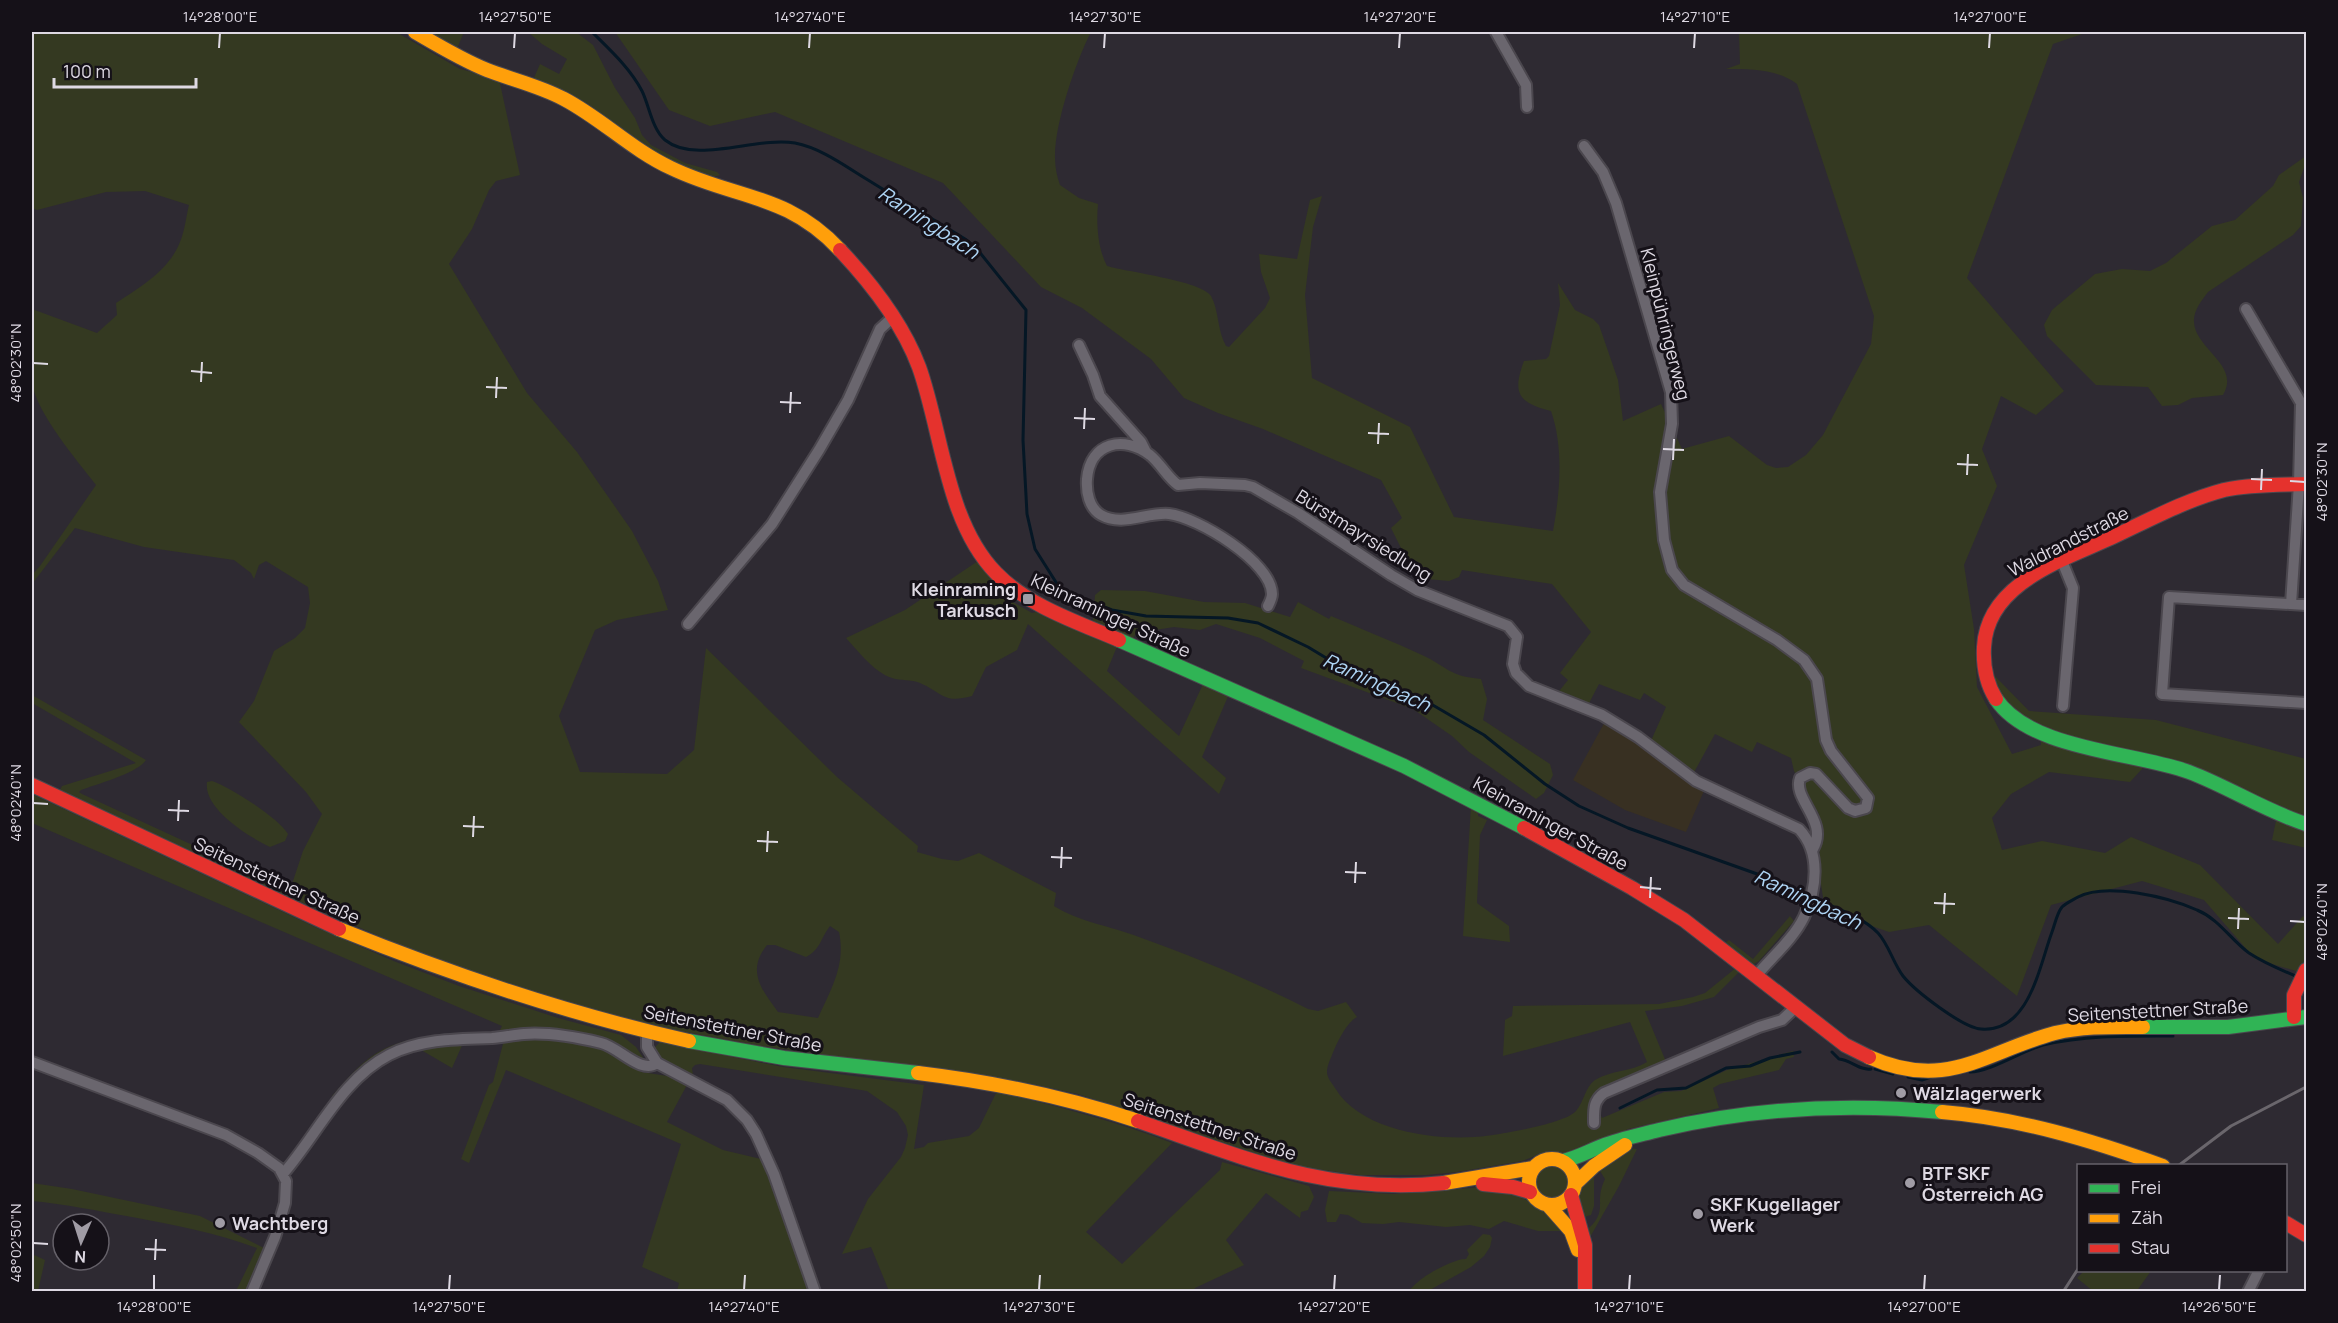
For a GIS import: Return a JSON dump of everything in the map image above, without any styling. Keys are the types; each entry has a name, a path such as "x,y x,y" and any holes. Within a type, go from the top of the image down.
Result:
{"main road":[{"name":"Kleinraminger Straße","path":"415,32 481,68 562,98 670,168 772,201 820,229 848,260 892,318 918,364 966,529 981,555 1000,578 1019,593 1049,609 1449,788 1575,856 1665,908 1757,975 1845,1045 1867,1058 1887,1065 1927,1071 1953,1069 1979,1062"},
{"name":"Waldrandstraße","path":"2303,484 2246,486 2198,498 2018,584 2004,597 1988,622 1984,639 1984,666 1987,681 2001,706 2025,727 2039,733 2186,771 2211,780 2267,811 2307,824"},
{"name":"Seitenstettner Straße","path":"32,785 338,929 451,974 528,999 647,1031 715,1046 797,1060 976,1081 1037,1092 1127,1118 1271,1167 1321,1179 1389,1186 1461,1182 1501,1185 1530,1192"},
{"path":"2300,1017 2293,1001 2307,970"},
{"name":"Seitenstettner Straße","path":"1979,1062 2032,1040 2068,1031 2111,1027 2220,1028 2300,1017"},
{"path":"1638,1136 1594,1166 1565,1201 1557,1205 1548,1205 1541,1203 1530,1192 1528,1184 1533,1168 1546,1159 1563,1161 1575,1159 1603,1146 1638,1136 1689,1124 1751,1114 1807,1109 1912,1108 1957,1113 2038,1127 2107,1145 2158,1164"},
{"path":"1563,1161 1574,1175 1573,1189 1585,1245 1585,1292"},
{"name":"Seitenstettner Straße","path":"1461,1182 1533,1168"},
{"path":"1548,1205 1571,1231 1586,1277"},
{"path":"2287,1224 2307,1235"}],"street":[{"path":"1496,32 1526,85 1527,107"},
{"name":"Kleinpühringerweg","path":"1584,146 1603,172 1616,203 1671,392 1670,435 1660,492 1665,540 1672,570 1684,585 1778,640 1804,660 1817,679 1826,740 1831,752 1868,798 1866,808 1855,812 1848,808 1816,774 1800,778 1798,790 1814,817 1816,840 1813,849"},
{"path":"2246,309 2301,403 2303,484 2290,604"},
{"path":"688,624 772,524 842,410 880,329 892,318"},
{"name":"Bürstmayrsiedlung","path":"1080,345 1100,396 1141,442 1146,452"},
{"name":"Bürstmayrsiedlung","path":"1268,606 1273,596 1270,583 1252,560 1222,535 1188,519 1169,514 1114,519 1096,512 1088,498 1087,480 1088,470 1102,448 1114,444 1125,445 1146,452 1178,485 1245,484 1254,487 1408,585 1508,627 1517,637 1513,664 1522,681 1548,695 1602,715 1638,737 1696,782 1791,824 1807,837 1813,849"},
{"path":"2062,561 2073,588 2063,706"},
{"path":"2307,605 2169,597 2162,694 2307,704"},
{"path":"1757,975 1796,930 1807,907 1814,877 1813,849"},
{"path":"1594,1123 1593,1109 1604,1093 1759,1027 1782,1020 1796,1007"},
{"path":"647,1031 647,1047 657,1063 727,1100 747,1120 774,1174 815,1292"},
{"path":"283,1174 342,1096 362,1074 388,1055 415,1046 435,1041 548,1034 603,1043 618,1050 642,1067 657,1063"},
{"path":"32,1062 226,1135 279,1168 286,1181 285,1203 275,1237 252,1292"},
{"path":"2248,1292 2258,1272"}],"shaded area":[{"path":"1608,716 1707,784 1686,832 1625,810 1573,780"}],"green space":[{"path":"32,32 396,32 460,69 499,79 520,175 496,181 489,190 472,229 449,264 527,393 577,452 632,531 658,581 668,610 617,620 595,630 559,716 580,772 667,774 694,750 706,648 837,777 918,846 917,852 958,861 979,853 1056,893 1054,906 1074,916 1128,933 1203,962 1308,1009 1318,1011 1346,1002 1357,1017 1346,1028 1336,1045 1328,1065 1328,1076 1346,1102 1361,1114 1379,1123 1418,1134 1438,1137 1475,1137 1544,1125 1576,1111 1595,1080 1647,1062 1630,1022 1503,1056 1505,1020 1512,1016 1513,1006 1659,1004 1705,993 1737,967 1741,970 1714,997 1682,1006 1645,1011 1669,1069 1607,1096 1597,1106 1602,1118 1664,1092 1681,1091 1727,1070 1793,1051 1794,1057 1786,1059 1779,1070 1720,1084 1713,1088 1719,1108 1628,1129 1566,1154 1543,1153 1522,1161 1426,1175 1360,1175 1294,1166 1078,1094 1032,1084 762,1046 680,1031 540,997 404,947 287,896 60,790 62,786 136,763 32,703 32,695 146,760 142,765 126,774 79,792 290,890 303,851 322,814 306,792 239,722 254,701 274,651 295,638 305,628 310,603 308,587 266,561 259,565 254,579 251,573 234,560 144,547 75,528 32,584 32,575 96,485 49,422 35,395 30,366 32,309 97,333 117,315 116,303 153,277 169,261 182,237 189,205 145,191 106,192 37,210 32,208","holes":["830,926 839,932 841,944 839,966 818,1018 778,1012 762,988 757,972 761,954 767,945 775,945 806,957 818,947"]},
{"path":"423,32 464,32 456,51"},
{"path":"528,32 576,32 593,45 615,88 635,118 642,135 651,145 685,163 717,172 720,175 713,177 700,175 669,162 533,80 540,64 559,74 567,59 542,44"},
{"path":"615,32 1091,32 1079,59 1062,111 1055,161 1060,185 1079,198 1098,204 1098,236 1107,266 1179,281 1205,291 1214,302 1223,340 1229,347 1265,308 1270,298 1261,272 1259,254 1297,259 1310,200 1322,196 1313,227 1305,295 1312,378 1410,427 1454,517 1553,531 1559,471 1555,425 1551,411 1525,400 1519,389 1519,381 1524,361 1546,359 1549,356 1560,305 1558,283 1575,310 1593,319 1599,325 1618,380 1623,421 1661,404 1682,449 1729,436 1767,465 1776,468 1788,467 1806,455 1823,435 1871,344 1874,316 1797,84 1772,73 1726,69 1740,64 1739,32 2088,32 2053,44 1967,278 2064,391 2036,415 2001,396 1982,449 1997,486 1964,565 1974,629 1977,687 2012,754 2041,745 2041,730 2010,714 1992,673 2029,711 2156,720 2306,759 2306,848 2272,840 2278,811 2153,757 2130,782 2049,772 2011,794 1992,818 2002,850 2042,841 2105,853 2131,837 2200,865 2278,944 2303,916 2306,919 2306,974 2255,959 2204,900 2142,881 2051,905 2017,996 1929,925 1889,932 1825,910 1820,878 1819,814 1794,771 1791,758 1757,742 1752,752 1715,734 1692,776 1650,743 1666,707 1644,693 1640,700 1599,684 1587,707 1556,695 1568,680 1560,673 1591,632 1552,584 1462,570 1459,577 1449,581 1416,578 1391,528 1402,518 1381,480 1184,398 1151,359 1082,308 1041,287 943,183 775,112 710,126 669,110"},
{"path":"2306,156 2299,182 2303,198 2301,226 2293,235 2208,292 2195,314 2196,332 2222,366 2226,375 2227,384 2223,395 2192,398 2178,405 2162,406 2148,387 2096,385 2047,336 2044,325 2052,310 2095,274 2122,269 2150,271 2166,263 2212,226 2235,220 2273,186 2279,175"},
{"path":"978,561 994,583 997,593 1032,613 1036,612 1118,644 1107,671 1179,736 1204,682 1229,694 1202,757 1226,778 1219,794 1028,624 1017,650 986,667 972,696 955,699 917,682 885,675 867,661 846,638 905,610"},
{"path":"1101,590 1145,591 1204,602 1245,603 1290,617 1298,602 1329,619 1331,616 1431,659 1462,676 1481,679 1487,699 1483,720 1550,764 1553,775 1544,793 1536,799 1413,709 1301,668 1304,661 1260,638 1216,624 1200,630 1174,627 1136,633 1132,640 1093,621 1095,595"},
{"path":"212,781 242,796 275,820 288,834 285,841 270,847 229,821 212,802 207,782"},
{"path":"32,794 313,926 396,962 459,986 558,1018 621,1035 636,1047 646,1062 555,1032 389,1052 337,1099 332,1096 362,1064 397,1043 426,1037 499,1032 502,1026 32,823"},
{"path":"1471,806 1478,811 1478,816 1487,820 1480,835 1477,903 1509,926 1510,942 1463,936"},
{"path":"1790,916 1794,921 1759,961 1752,965 1725,943 1729,940 1753,959"},
{"path":"530,1037 591,1044 614,1052 641,1072 674,1077 688,1083 667,1122 723,1150 761,1159 768,1171 809,1287 806,1291 677,1291 679,1283 642,1267 681,1144 506,1070 469,1163 461,1159 489,1085 493,1082 504,1040"},
{"path":"464,1041 452,1068 416,1047"},
{"path":"660,1042 783,1067 924,1085 914,1149 924,1147 928,1143 969,1136 979,1128 996,1093 1090,1116 1172,1143 1086,1232 1122,1264 1220,1170 1222,1162 1309,1186 1314,1197 1308,1210 1301,1212 1300,1218 1266,1193 1226,1240 1244,1265 1193,1291 889,1291 871,1247 842,1254 868,1199 901,1157 905,1148 908,1135 906,1126 897,1112 867,1091 700,1064 692,1068 693,1076 669,1067 659,1059 654,1048"},
{"path":"1628,1148 1637,1149 1589,1239 1586,1231 1597,1218 1605,1179 1600,1171 1594,1176 1594,1206 1591,1215 1584,1217 1579,1205 1578,1194 1582,1184 1598,1167"},
{"path":"1552,1165 1564,1170 1569,1182 1564,1194 1552,1199 1540,1194 1535,1182 1540,1170"},
{"path":"32,1183 72,1189 200,1216 272,1252 257,1291 236,1291 257,1248 179,1226 111,1212 32,1201"},
{"path":"1484,1187 1519,1197 1537,1206 1554,1220 1562,1231 1538,1231 1504,1221 1489,1229 1470,1225 1446,1227 1399,1222 1362,1223 1348,1215 1340,1214 1336,1222 1327,1222 1325,1210 1329,1191 1394,1194"},
{"path":"1483,1234 1490,1235 1492,1238 1490,1247 1484,1256 1471,1267 1428,1291 1407,1291 1434,1271 1455,1261 1466,1259 1469,1254 1467,1250"},
{"path":"32,1254 45,1260 38,1291 32,1291"},
{"path":"2083,1272 2150,1272 2136,1292 2093,1291 2077,1278"}],"waterway":[{"name":"Ramingbach","path":"592,32 632,75 644,97 657,130 665,140 678,147 693,150 780,142 805,145 842,163 965,239 977,249 1026,310 1023,440 1027,514 1035,549 1059,587 1065,592 1112,610 1146,616 1228,618 1258,623 1308,647 1356,676 1419,697 1484,735 1545,784 1579,806 1628,828 1774,880 1808,896"},
{"name":"Ramingbach","path":"1814,898 1856,917 1871,927 1882,938 1909,983 1952,1016 1981,1029 1997,1027 2011,1020 2021,1009 2030,995 2060,909 2078,897 2090,893 2104,891 2137,893 2185,905 2212,919 2249,953 2298,977"},
{"path":"1970,1072 1987,1069 2043,1045 2075,1039 2173,1036"},
{"path":"1620,1108 1657,1090 1686,1088 1726,1068 1750,1066 1770,1058 1800,1052"},
{"path":"1832,1052 1839,1059 1871,1069"},
{"path":"1875,1069 1893,1074"},
{"path":"1908,1077 1922,1080 1931,1077"}],"railway":[{"path":"2181,1164 2231,1126 2306,1087"},
{"path":"2063,1292 2077,1271"}],"traffic: fast":[{"path":"1119,640 1404,766 1524,828"},
{"path":"1996,699 2012,716 2033,729 2085,747 2189,772 2306,824"},
{"path":"2143,1027 2228,1027 2306,1017"},
{"path":"689,1041 784,1058 918,1073"},
{"path":"1563,1161 1630,1137 1694,1123 1764,1112 1835,1108 1942,1112"}],"traffic: slow":[{"path":"415,32 478,66 546,90 564,99 671,168 780,207 820,231 840,250"},
{"path":"339,929 511,992 599,1019 689,1041"},
{"path":"1869,1057 1896,1067 1921,1071 1943,1070 1965,1065 2055,1033 2088,1028 2143,1027"},
{"path":"918,1073 1029,1091 1138,1121"},
{"path":"1942,1112 2026,1125 2109,1147 2157,1164"},
{"path":"1575,1184 1594,1166 1625,1145"},
{"path":"1552,1159 1568,1166 1575,1182 1568,1198 1552,1205 1536,1198 1529,1182 1536,1166 1552,1159"},
{"path":"1444,1183 1533,1168"},
{"path":"1548,1205 1571,1231 1578,1250"}],"traffic: jam":[{"path":"840,250 885,305 912,351 927,392 947,475 966,528 979,552 996,573 1023,595 1070,620 1119,640"},
{"path":"1996,699 1985,667 1984,647 1988,625 1999,605 2014,589 2032,576 2169,510 2210,494 2244,487 2306,484"},
{"path":"32,785 339,929"},
{"path":"1524,828 1632,888 1684,920 1845,1045 1869,1057"},
{"path":"2294,1017 2294,995 2306,970"},
{"path":"1138,1121 1251,1160 1324,1178 1362,1184 1444,1183"},
{"path":"1483,1184 1513,1187 1530,1192"},
{"path":"1571,1195 1585,1245 1585,1292"},
{"path":"2287,1224 2306,1235"}],"place":[{"name":"Kleinraming Tarkusch","path":"1028,599"},
{"name":"Wälzlagerwerk","path":"1901,1093"},
{"name":"BTF SKF Österreich AG","path":"1910,1183"},
{"name":"SKF Kugellager Werk","path":"1698,1214"},
{"name":"Wachtberg","path":"220,1223"}]}
